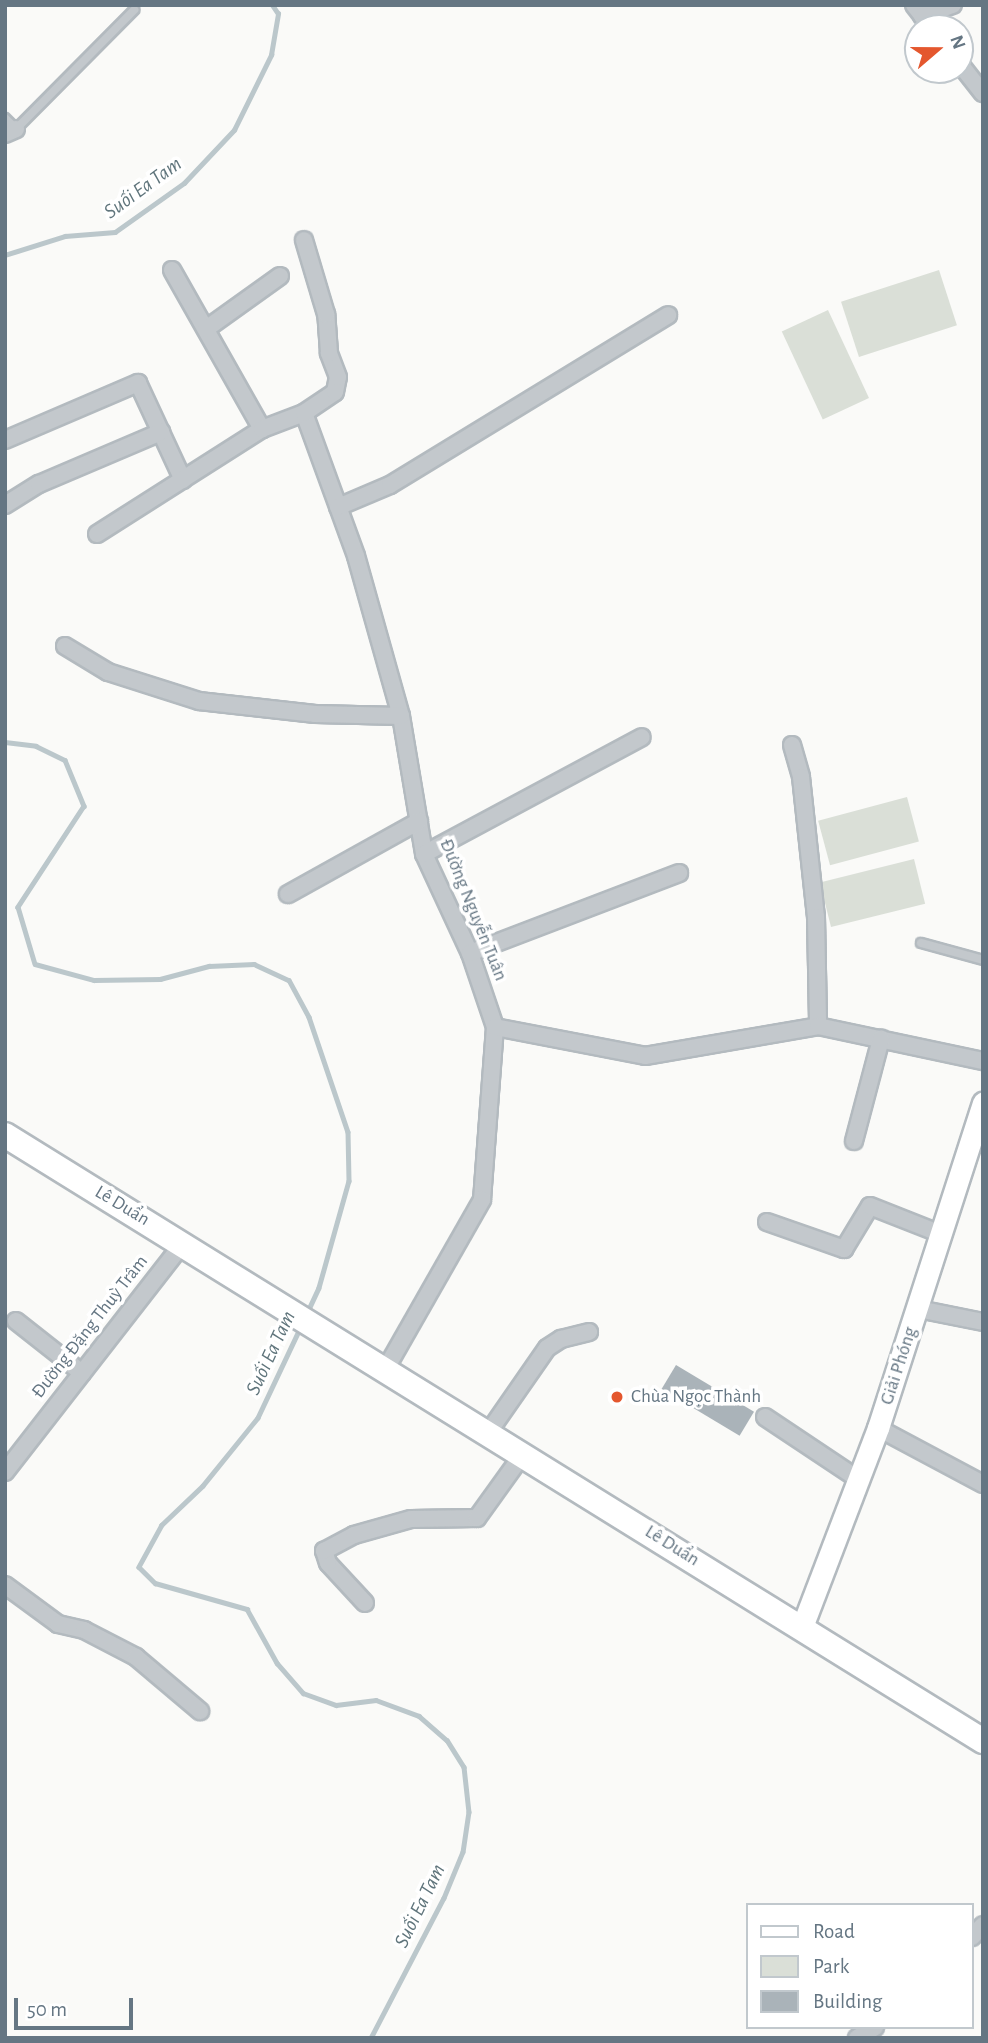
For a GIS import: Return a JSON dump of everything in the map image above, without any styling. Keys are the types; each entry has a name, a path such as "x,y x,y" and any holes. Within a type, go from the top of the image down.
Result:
{"main road":[{"name":"Lê Duẩn","path":"5,1135 240,1277 983,1741"}],"street":[{"path":"928,14 953,5"},
{"path":"97,534 262,429 304,413 324,401 338,384 329,354 326,314 304,240"},
{"path":"172,270 262,429"},
{"path":"206,329 281,276"},
{"path":"338,507 390,485 668,315"},
{"path":"5,440 138,383 183,480"},
{"name":"Đường Nguyễn Tuân","path":"304,413 338,507 401,716 424,854 470,953 495,1027 482,1200 385,1370"},
{"path":"5,505 39,484 161,432"},
{"path":"65,646 108,672 199,701 315,714 401,716"},
{"path":"424,854 642,737"},
{"path":"792,745 801,777 816,917 818,1026"},
{"path":"288,894 419,821"},
{"path":"470,953 680,873"},
{"path":"495,1027 646,1056 818,1026 983,1061"},
{"path":"854,1141 881,1039"},
{"name":"Giải Phóng","path":"802,1627 878,1429 979,1124 983,1102"},
{"path":"767,1222 844,1249 870,1206 941,1234"},
{"name":"Đường Đặng Thuỳ Trâm","path":"5,1472 183,1243"},
{"path":"918,1309 983,1322"},
{"path":"16,1321 82,1373"},
{"path":"488,1433 547,1348 561,1339 589,1332"},
{"path":"765,1417 859,1479"},
{"path":"878,1429 983,1484"},
{"path":"365,1603 328,1563 324,1552 354,1535 411,1519 477,1518 523,1454"},
{"path":"5,1585 58,1624 75,1626 136,1657 200,1711"}],"lane":[{"path":"9,127 134,10"},
{"path":"921,943 983,960"}],"green space":[{"path":"939,270 957,325 859,357 841,302"},
{"path":"828,310 869,398 823,419 782,332"},
{"path":"907,797 919,841 830,865 818,821"},
{"path":"914,859 925,904 831,927 820,882"}],"building":[{"path":"676,1365 754,1412 740,1436 662,1389"}],"waterway":[{"name":"Suối Ea Tam","path":"5,255 65,236 115,232 184,183 234,130 271,55 278,14 272,5"},
{"name":"Suối Ea Tam","path":"5,742 36,746 65,760 84,806 18,907 35,964 94,980 160,979 209,966 254,964 289,980 309,1017 348,1132 349,1181 319,1288 307,1314"},
{"name":"Suối Ea Tam","path":"300,1329 258,1418 203,1486 162,1525 139,1567 155,1583 247,1609 277,1663 303,1693 336,1705 376,1700 419,1716 447,1740 464,1767 469,1812 463,1852 444,1898 371,2038"}],"place":[{"name":"Chùa Ngọc Thành","path":"617,1397"}]}
